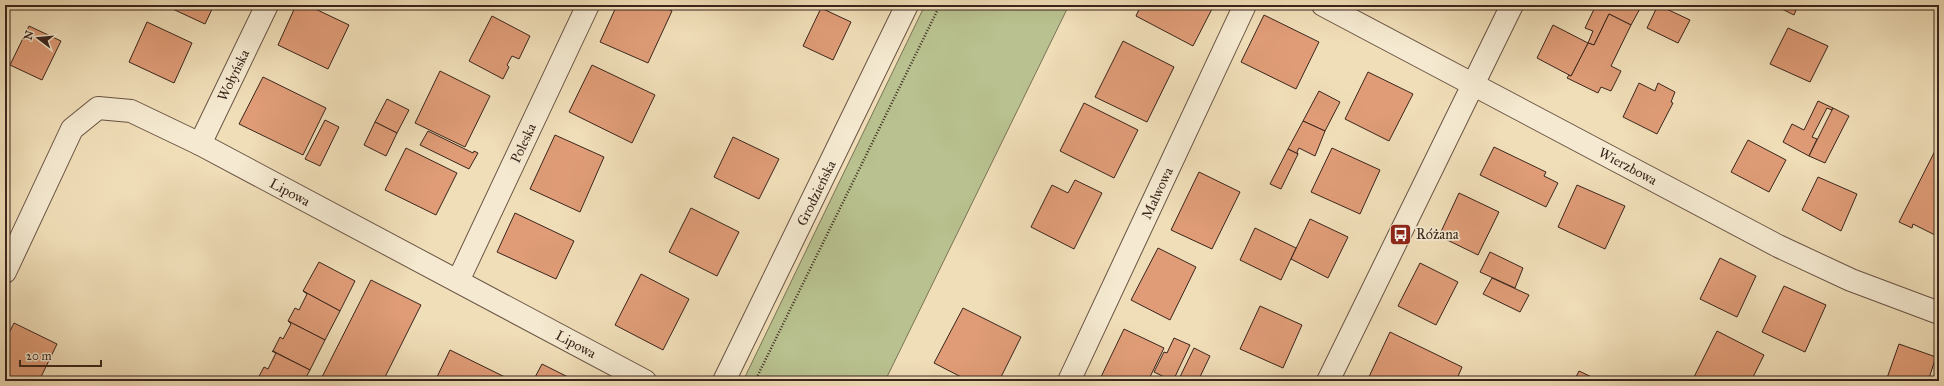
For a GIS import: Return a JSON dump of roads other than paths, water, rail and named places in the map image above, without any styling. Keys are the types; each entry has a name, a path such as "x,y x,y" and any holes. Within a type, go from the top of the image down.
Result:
{"street":[{"name":"Wołyńska","path":"200,144 267,5"},
{"name":"Poleska","path":"458,281 588,5"},
{"name":"Grodzieńska","path":"724,381 907,5"},
{"name":"Malwowa","path":"1069,381 1245,5"},
{"name":"Wierzbowa","path":"1323,5 1778,246 1851,280 1939,312"},
{"path":"1328,381 1512,5"},
{"name":"Lipowa","path":"5,272 72,129 98,108 131,112 200,144 645,381"}],"place":[{"name":"Różana","path":"1401,234"}]}
